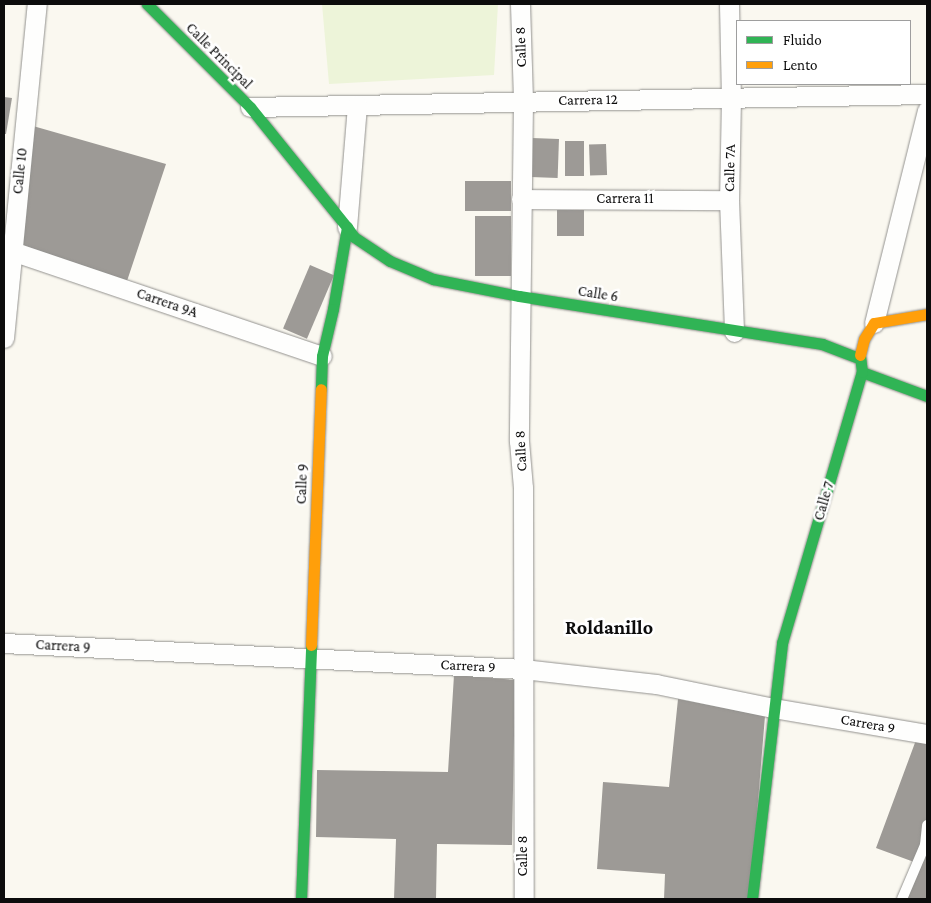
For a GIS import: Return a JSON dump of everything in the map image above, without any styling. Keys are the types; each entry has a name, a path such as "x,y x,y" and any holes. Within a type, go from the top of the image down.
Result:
{"street":[{"name":"Calle 10","path":"4,338 12,251 12,159 37,4"},
{"name":"Calle Principal","path":"146,4 250,107"},
{"name":"Calle 8","path":"520,4 523,101 520,441 523,488 524,899"},
{"name":"Calle 7A","path":"729,4 731,98 729,200 734,332"},
{"name":"Carrera 12","path":"250,107 927,94"},
{"path":"347,227 357,105"},
{"path":"250,107 347,227"},
{"path":"859,358 864,339 874,323 927,111"},
{"name":"Carrera 11","path":"521,199 729,200"},
{"name":"Calle 9","path":"301,899 322,356 333,309 347,227"},
{"name":"Calle 6","path":"347,227 354,238 390,261 433,279 520,296 734,332 822,344 859,358"},
{"name":"Carrera 9A","path":"12,251 322,356"},
{"path":"874,323 927,314"},
{"name":"Calle 7","path":"752,899 782,643 862,372 859,358"},
{"path":"862,372 927,396"},
{"name":"Carrera 9","path":"4,643 523,669 656,684 773,708 927,734"}],"lane":[{"path":"902,899 925,845 927,825"}],"green space":[{"path":"322,4 498,4 494,75 329,84"}],"building":[{"path":"4,97 12,98 6,134 4,134"},
{"path":"33,126 166,164 127,281 19,244"},
{"path":"532,138 559,139 558,178 531,177"},
{"path":"565,141 584,141 584,176 565,176"},
{"path":"606,144 607,175 590,176 589,145"},
{"path":"465,181 511,181 511,211 465,211"},
{"path":"557,210 584,210 584,236 557,236"},
{"path":"475,216 511,216 511,276 475,276"},
{"path":"310,265 334,275 307,339 283,329"},
{"path":"454,675 515,680 512,845 437,844 436,899 394,899 396,839 316,837 317,770 448,772"},
{"path":"678,699 765,716 750,899 664,899 665,874 597,869 603,782 669,787"},
{"path":"916,740 927,742 927,899 898,899 914,862 876,848"}],"traffic: fast":[{"path":"147,4 250,107 347,227 333,309 322,356 321,389"},
{"path":"347,227 354,237 390,261 433,279 519,296 822,344 859,358"},
{"path":"752,899 782,643 862,372 860,355"},
{"path":"862,372 927,396"},
{"path":"301,899 311,645"}],"traffic: slow":[{"path":"860,355 864,339 874,323 927,314"},
{"path":"311,645 321,389"}],"district":[{"name":"Roldanillo","path":"609,627"}]}
